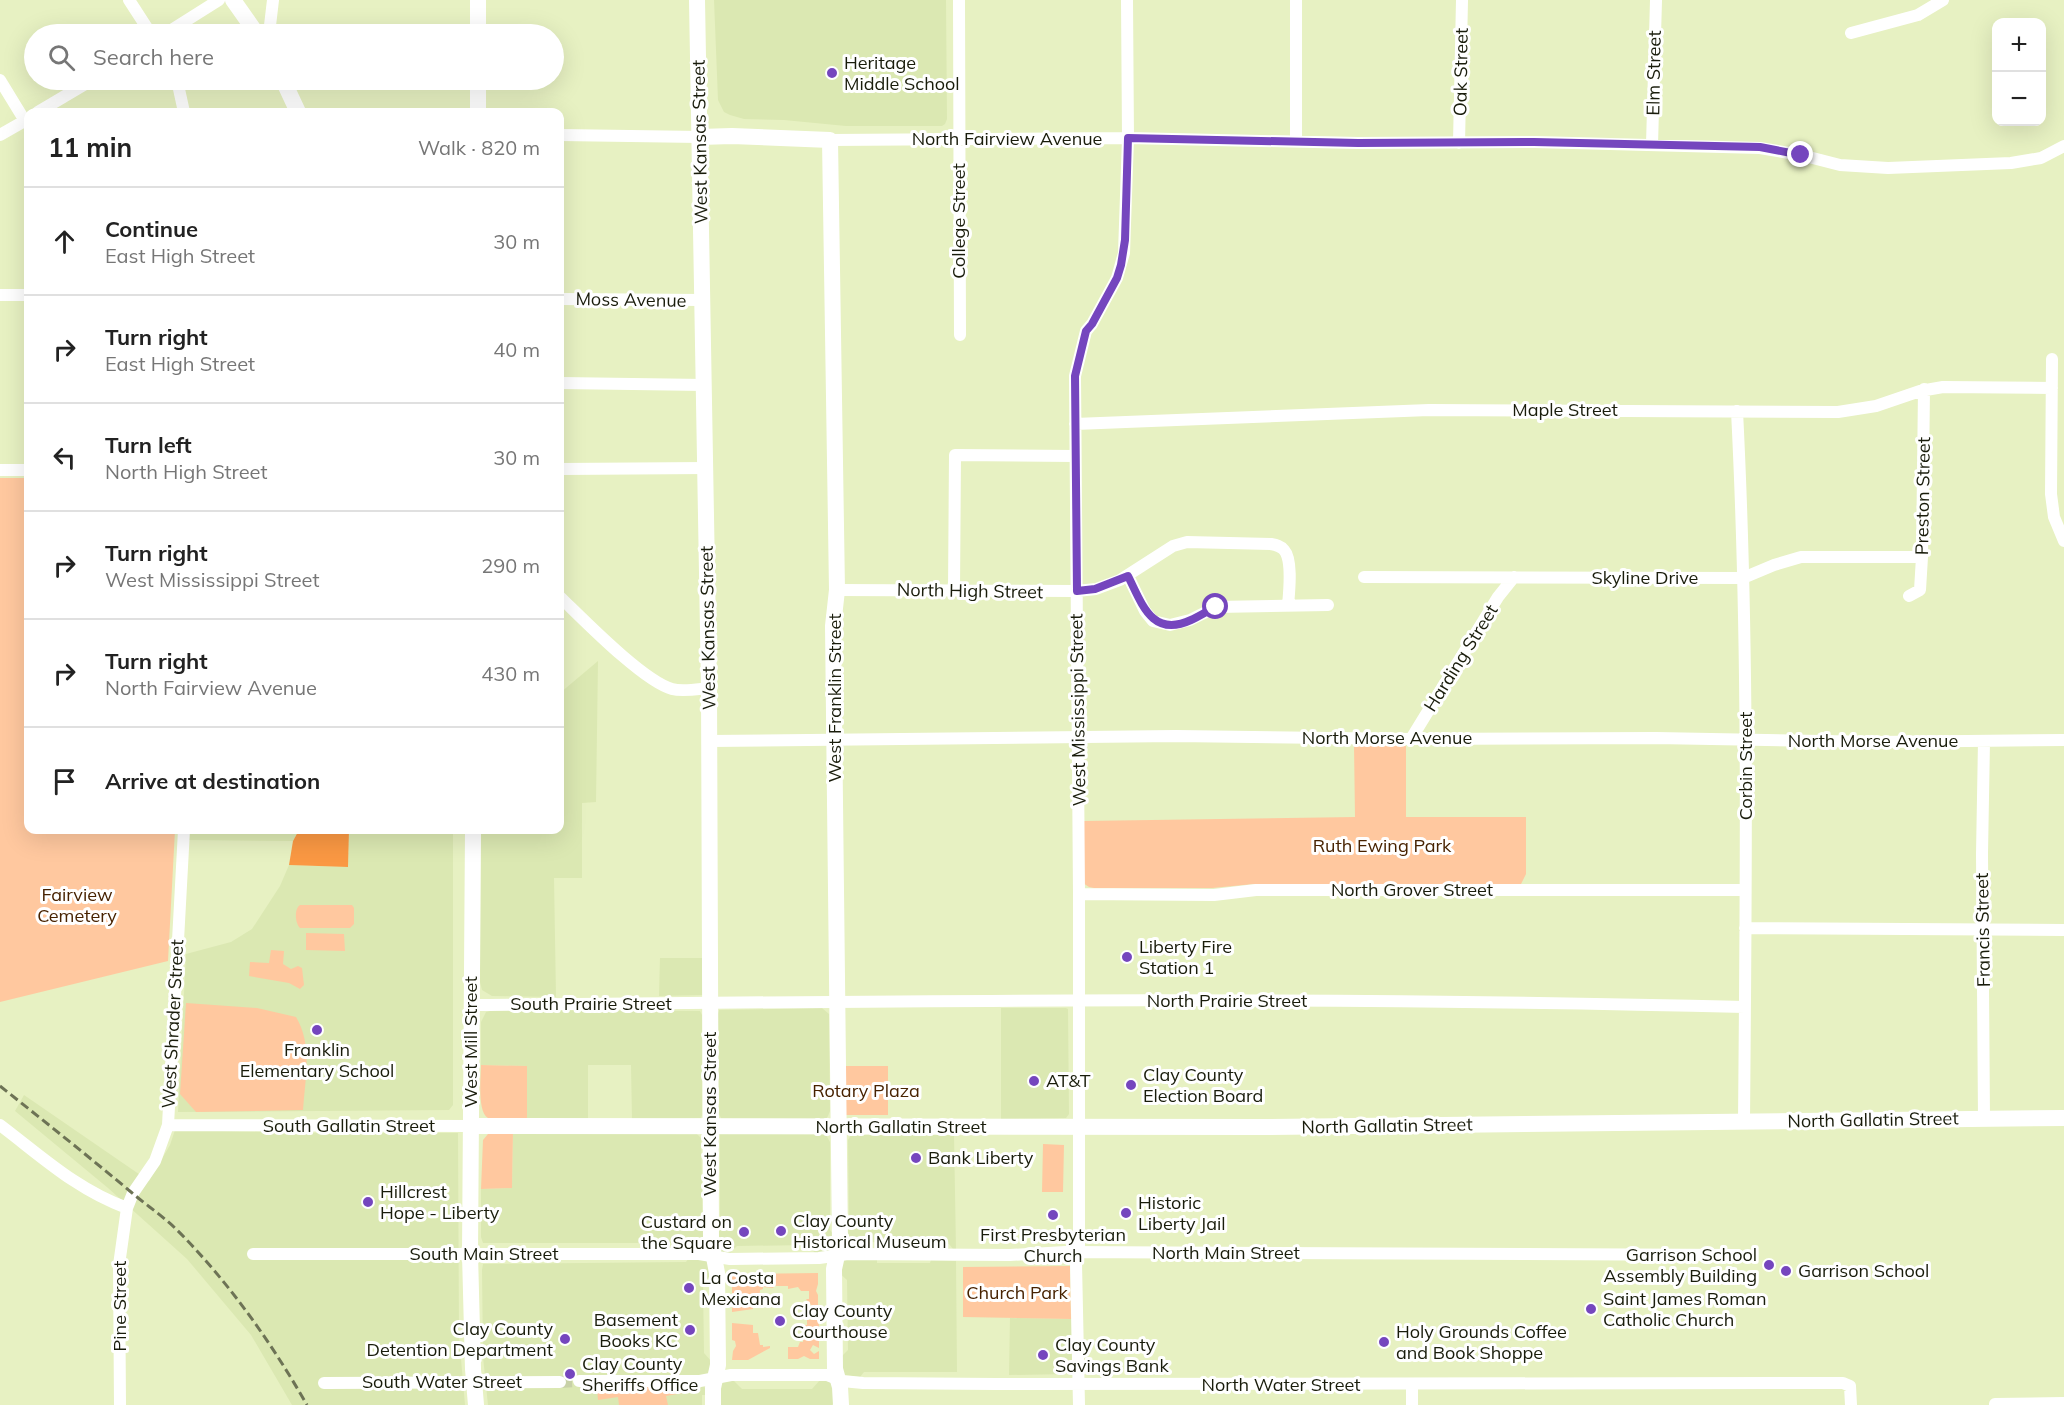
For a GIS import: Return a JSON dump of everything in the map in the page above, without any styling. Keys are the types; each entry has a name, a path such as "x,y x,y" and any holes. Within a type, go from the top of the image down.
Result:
{"street":[{"path":"129,0 145,24"},
{"path":"181,24 219,0"},
{"path":"232,0 250,24"},
{"path":"270,24 273,0"},
{"path":"478,0 478,24"},
{"name":"West Kansas Street","path":"697,0 710,741 711,1241 717,1273 718,1365 713,1405"},
{"name":"College Street","path":"959,0 960,334"},
{"name":"West Mississippi Street","path":"1079,1405 1076,1263 1079,1252 1079,894 1075,376 1086,331 1117,278 1124,253 1128,138 1127,0"},
{"path":"1296,0 1296,142"},
{"name":"Oak Street","path":"1459,143 1462,0"},
{"name":"Elm Street","path":"1652,145 1656,0"},
{"path":"1851,33 1918,15 1943,0"},
{"path":"0,80 24,116"},
{"path":"45,108 75,90"},
{"path":"179,90 183,108"},
{"path":"288,90 296,108"},
{"path":"478,90 478,108"},
{"path":"0,135 24,122"},
{"path":"564,135 700,137"},
{"name":"North Fairview Avenue","path":"700,137 830,140 1128,138 1296,142 1534,142 1770,148 1840,165 1888,168 2011,164 2041,158 2064,146"},
{"name":"West Franklin Street","path":"830,140 837,590 833,626 840,1242 834,1269 835,1370 841,1405"},
{"path":"0,295 24,295"},
{"name":"Moss Avenue","path":"564,299 703,300"},
{"path":"2052,359 2051,494 2054,517 2064,541"},
{"path":"564,383 705,385"},
{"name":"Maple Street","path":"1075,424 1429,410 1838,412 1876,406 1924,389 1943,387 2052,388"},
{"name":"Preston Street","path":"1910,596 1920,590 1924,389"},
{"name":"Corbin Street","path":"1737,411 1747,740 1744,1122"},
{"path":"954,590 955,455 1075,456"},
{"path":"564,469 706,468"},
{"path":"0,470 24,470"},
{"name":"North High Street","path":"837,590 1077,591 1095,589 1128,576 1173,546 1187,542 1271,543 1282,547 1287,552 1288,606"},
{"name":"Skyline Drive","path":"1364,577 1743,578 1801,557 1922,557"},
{"path":"1128,576 1145,611 1153,621 1170,625 1190,621 1216,607 1328,605"},
{"name":"Harding Street","path":"1411,739 1498,597 1514,578"},
{"path":"564,601 622,655 656,682 672,689 709,687"},
{"name":"North Morse Avenue","path":"710,741 1176,736 1411,739 1656,738 1877,742 2064,740"},
{"name":"Francis Street","path":"1984,741 1982,854 1984,1119"},
{"name":"West Shrader Street","path":"127,1208 133,1193 155,1161 168,1125 184,834"},
{"name":"West Mill Street","path":"473,834 470,1254 476,1405"},
{"name":"North Grover Street","path":"1079,894 1214,895 1256,891 1745,890"},
{"path":"1745,928 2064,930"},
{"name":"North Prairie Street","path":"710,1004 1079,1000 1415,1001 1745,1007"},
{"name":"South Prairie Street","path":"472,1005 710,1004"},
{"name":"North Gallatin Street","path":"710,1126 1269,1127 2064,1118"},
{"path":"0,1125 68,1178 94,1194 127,1208"},
{"name":"South Gallatin Street","path":"168,1125 710,1126"},
{"name":"Pine Street","path":"120,1405 119,1265 127,1208"},
{"name":"North Main Street","path":"714,1255 729,1259 819,1258 848,1254 1010,1255 1079,1252 1738,1255"},
{"name":"South Main Street","path":"253,1254 714,1255"},
{"name":"North Water Street","path":"716,1380 724,1376 827,1375 863,1383 1849,1384 1851,1405"},
{"path":"579,1381 716,1380"},
{"name":"South Water Street","path":"324,1383 560,1382"},
{"path":"1412,1384 1412,1405"},
{"path":"1995,1404 2064,1403"}],"shaded area":[{"name":"Heritage Middle School","path":"714,0 946,0 947,119 945,124 942,126 846,126 744,119 724,112 718,100"},
{"path":"598,661 596,802 582,803 582,878 554,878 556,997 492,996 482,990 480,982 481,834 564,834 564,690"},
{"path":"189,834 297,834 293,841 188,840"},
{"path":"297,834 349,834 348,867 289,865 293,841"},
{"name":"Franklin Elementary School","path":"349,834 453,834 453,1105 449,1110 178,1112 186,954 231,942 252,929 280,886 289,865 348,867"},
{"path":"660,958 702,958 703,995 659,996"},
{"path":"822,1008 829,1014 830,1111 826,1119 722,1120 719,1114 719,1010"},
{"path":"1001,1008 1068,1009 1069,1114 1066,1118 1001,1119"},
{"path":"494,1010 700,1011 702,1015 701,1118 632,1120 631,1065 588,1065 588,1119 527,1120 527,1066 481,1065 481,1022 486,1012"},
{"path":"24,1095 149,1181 170,1145 175,1130 458,1133 459,1336 465,1405 292,1405 251,1335 187,1259 108,1188 15,1111"},
{"path":"513,1132 696,1133 701,1138 705,1244 699,1248 690,1248 687,1243 483,1243 481,1189 512,1188"},
{"path":"825,1133 830,1142 830,1230 834,1235 832,1251 815,1253 808,1245 737,1246 729,1254 720,1253 716,1234 720,1230 720,1134"},
{"path":"851,1135 954,1135 956,1250 949,1244 866,1242 859,1249 848,1247 844,1242 844,1235 849,1228 848,1140"},
{"path":"689,1258 707,1259 711,1275 703,1284 704,1353 712,1362 704,1385 707,1395 702,1395 702,1405 488,1405 483,1357 483,1264 686,1262"},
{"path":"877,1259 877,1263 956,1261 957,1372 864,1372 860,1377 844,1375 840,1358 848,1350 847,1280 838,1272 843,1260"},
{"path":"1010,1318 1071,1319 1072,1364 1069,1374 1009,1375"},
{"path":"820,1380 833,1382 836,1401 832,1405 721,1405 719,1386 724,1381 734,1381 742,1389 812,1389"}],"green space":[{"name":"Fairview Cemetery","path":"0,478 24,478 24,834 175,834 168,961 0,1002"},
{"name":"Ruth Ewing Park","path":"1354,745 1406,746 1406,817 1526,817 1526,874 1521,884 1254,884 1212,888 1094,888 1083,883 1083,821 1355,817"},
{"path":"300,905 352,905 354,924 350,928 300,928 296,916"},
{"path":"306,933 344,934 345,951 306,950"},
{"path":"271,950 284,951 283,964 291,969 298,966 302,968 304,985 300,989 289,983 249,976 250,962 269,963"},
{"path":"186,1003 257,1008 296,1017 305,1039 306,1051 303,1110 196,1112 180,1094"},
{"path":"481,1065 527,1066 527,1120 488,1118 482,1109 480,1094"},
{"name":"Rotary Plaza","path":"844,1066 888,1066 888,1115 845,1115"},
{"path":"513,1132 512,1188 481,1189 483,1140 488,1134"},
{"path":"1043,1144 1064,1145 1063,1192 1042,1192"},
{"name":"Church Park","path":"1070,1266 1071,1319 963,1317 963,1267"},
{"path":"818,1273 816,1291 818,1315 813,1315 811,1305 806,1299 809,1299 809,1291 801,1291 798,1287 788,1289 788,1286 763,1287 760,1290 759,1301 753,1302 753,1309 732,1312 732,1274"},
{"path":"819,1319 819,1348 813,1345 810,1350 814,1354 819,1351 819,1359 804,1356 798,1359 788,1359 788,1347 798,1347 800,1342 803,1342 804,1325 807,1325 807,1320"},
{"path":"732,1323 753,1325 753,1333 758,1333 760,1345 770,1346 770,1348 748,1360 732,1360 736,1346 735,1341 732,1340"},
{"path":"617,1386 682,1386 683,1393 666,1396 668,1405 619,1405 618,1397 598,1400 597,1389"}],"tunnel":[{"path":"560,1382 579,1381"}],"railway":[{"path":"0,1086 177,1230 214,1270 248,1313 279,1358 307,1405"}],"place":[{"name":"Heritage Middle School","path":"832,73"},
{"name":"Liberty Fire Station 1","path":"1127,957"},
{"name":"Franklin Elementary School","path":"317,1030"},
{"name":"AT&T","path":"1034,1081"},
{"name":"Clay County Election Board","path":"1131,1085"},
{"name":"Bank Liberty","path":"916,1158"},
{"name":"Hillcrest Hope - Liberty","path":"368,1202"},
{"name":"Historic Liberty Jail","path":"1126,1213"},
{"name":"First Presbyterian Church","path":"1053,1215"},
{"name":"Clay County Historical Museum","path":"781,1231"},
{"name":"Custard on the Square","path":"744,1232"},
{"name":"Garrison School Assembly Building","path":"1769,1265"},
{"name":"Garrison School","path":"1786,1271"},
{"name":"La Costa Mexicana","path":"689,1288"},
{"name":"Saint James Roman Catholic Church","path":"1591,1309"},
{"name":"Clay County Courthouse","path":"780,1321"},
{"name":"Basement Books KC","path":"690,1330"},
{"name":"Clay County Detention Department","path":"565,1339"},
{"name":"Holy Grounds Coffee and Book Shoppe","path":"1384,1342"},
{"name":"Clay County Savings Bank","path":"1043,1355"},
{"name":"Clay County Sheriffs Office","path":"570,1374"}],"route":[{"path":"1216,607 1190,621 1170,625 1153,621 1145,611 1128,576 1095,589 1077,591 1075,376 1086,331 1117,278 1124,253 1128,138 1760,147 1801,155"}]}
